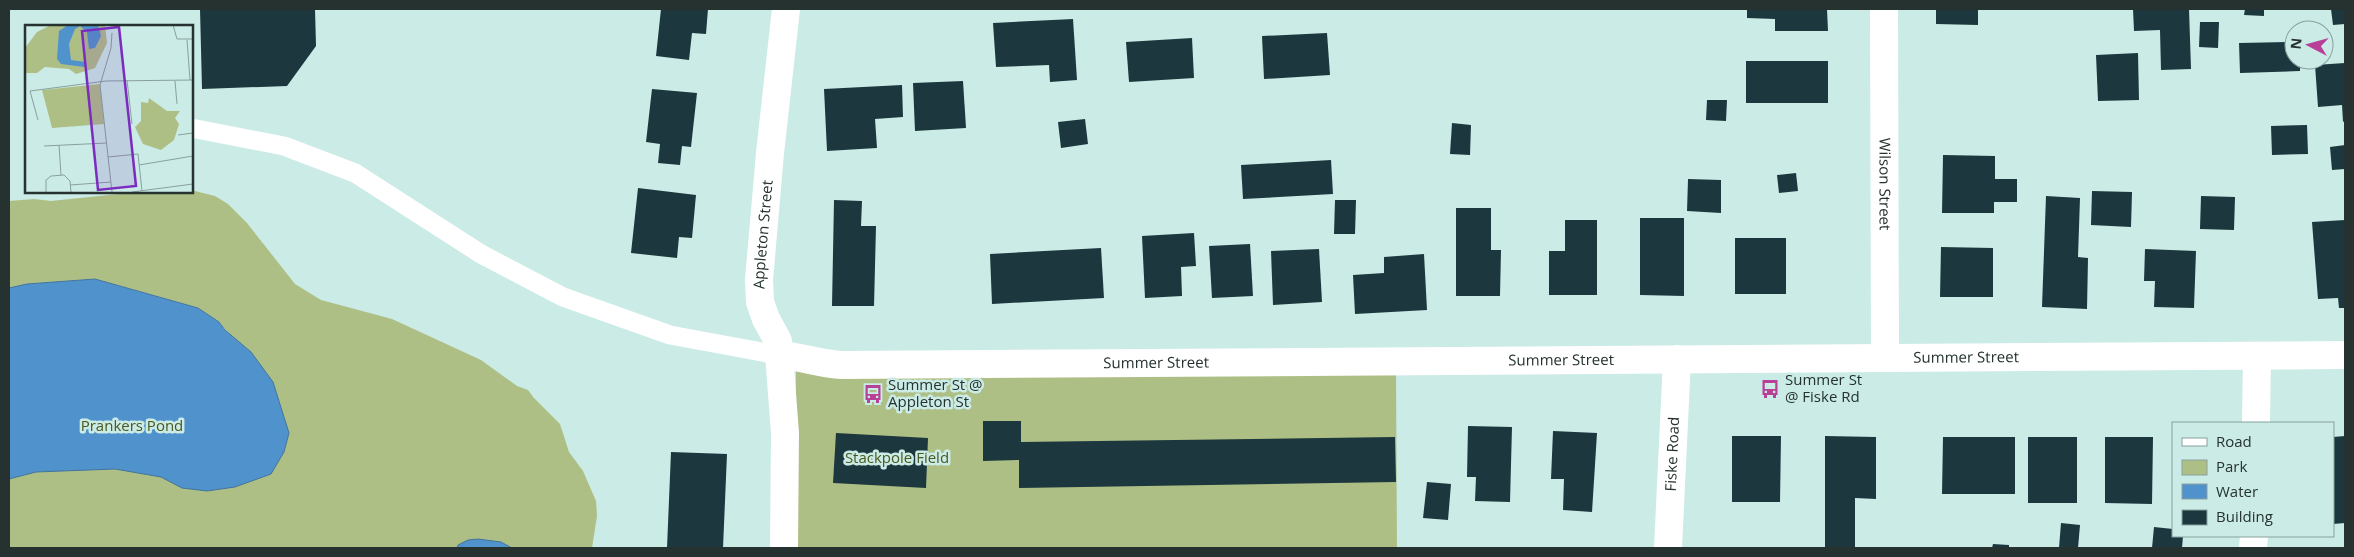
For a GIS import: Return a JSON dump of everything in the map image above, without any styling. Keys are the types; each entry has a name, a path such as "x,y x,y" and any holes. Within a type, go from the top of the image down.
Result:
{"street":[{"name":"Appleton Street","path":"784,548 785,432 778,341 766,319 760,302 759,280 770,152 786,9"},
{"name":"Wilson Street","path":"1884,9 1885,358"},
{"name":"Summer Street","path":"778,355 797,356 823,364 842,365 2345,355"},
{"path":"2256,422 2257,356"},
{"name":"Fiske Road","path":"1668,548 1677,359"}],"lane":[{"path":"192,128 284,146 355,173 481,254 563,297 670,335 778,355"}],"green space":[{"name":"Prankers Pond","path":"192,190 215,196 228,204 247,223 295,284 321,300 392,319 481,360 517,386 528,390 560,424 569,452 583,471 596,501 597,516 592,548 9,548 9,302 232,337 219,322 198,308 95,279 27,284 9,288 9,201 34,199 51,201 128,193 192,192"},
{"name":"Stackpole Field","path":"796,366 1396,373 1397,548 795,548"}],"water":[{"path":"95,279 198,308 219,322 225,330 251,352 273,382 289,433 284,452 271,474 235,487 207,491 182,488 161,477 115,469 36,472 9,479 9,288 27,284"},
{"path":"478,539 501,542 512,548 457,548 458,545 468,540"}],"building":[{"path":"200,9 315,9 316,46 287,86 202,89"},
{"path":"661,9 708,9 706,34 692,33 689,60 656,56"},
{"path":"1747,9 1827,9 1828,31 1775,31 1775,19 1747,18"},
{"path":"1936,9 1978,9 1978,25 1936,24"},
{"path":"2133,9 2189,9 2191,69 2161,70 2160,30 2134,31"},
{"path":"2245,9 2264,9 2264,16 2244,15"},
{"path":"2331,9 2345,9 2345,24 2334,25 2334,20 2332,20"},
{"path":"1073,19 1077,80 1050,82 1049,65 996,67 993,23"},
{"path":"2200,22 2219,22 2218,48 2199,47"},
{"path":"1327,33 1330,75 1264,79 1262,36"},
{"path":"1192,38 1194,78 1129,82 1126,42"},
{"path":"2284,42 2284,70 2300,71 2240,73 2239,43"},
{"path":"2138,53 2139,100 2098,101 2096,55"},
{"path":"1746,61 1828,61 1828,103 1746,103"},
{"path":"2345,63 2345,121 2343,122 2342,105 2318,107 2315,70 2334,70 2334,64"},
{"path":"963,81 966,128 915,131 913,83"},
{"path":"902,85 903,117 875,119 877,148 827,151 824,89"},
{"path":"652,89 697,93 691,147 682,146 680,165 658,163 660,144 646,142"},
{"path":"1707,100 1727,100 1726,121 1706,120"},
{"path":"1085,119 1088,144 1061,148 1058,122"},
{"path":"1452,123 1471,125 1470,155 1450,154"},
{"path":"2307,125 2308,154 2272,155 2271,126"},
{"path":"2345,145 2345,169 2332,170 2330,147"},
{"path":"1943,155 1995,156 1995,179 2017,179 2017,202 1994,202 1994,213 1942,213"},
{"path":"1331,160 1333,194 1243,199 1241,165"},
{"path":"1796,173 1798,191 1779,193 1777,175"},
{"path":"1688,179 1721,180 1721,213 1687,211"},
{"path":"638,188 696,195 692,238 679,237 677,258 631,253"},
{"path":"2092,191 2132,192 2131,227 2091,225"},
{"path":"2046,196 2080,198 2078,257 2088,258 2087,309 2042,307"},
{"path":"2201,196 2235,197 2234,230 2200,229"},
{"path":"834,200 862,201 861,226 876,226 874,306 832,306"},
{"path":"1335,200 1356,200 1355,234 1334,234"},
{"path":"1456,208 1491,208 1491,250 1501,250 1500,296 1456,296"},
{"path":"1640,218 1684,218 1684,296 1640,295"},
{"path":"1565,220 1597,220 1597,295 1549,295 1549,251 1565,251"},
{"path":"2345,220 2345,308 2339,308 2338,298 2318,299 2312,222"},
{"path":"1194,233 1196,266 1181,267 1182,296 1145,298 1142,236"},
{"path":"1735,238 1786,238 1786,294 1735,294"},
{"path":"1250,244 1253,296 1212,298 1209,246"},
{"path":"1941,247 1993,248 1993,297 1940,297"},
{"path":"1101,248 1104,298 992,304 990,254"},
{"path":"1319,249 1322,302 1273,305 1271,251"},
{"path":"2145,249 2196,251 2194,308 2154,307 2155,281 2144,281"},
{"path":"1424,254 1427,310 1355,314 1353,275 1384,273 1384,257"},
{"path":"983,421 1021,421 1021,442 1395,437 1396,482 1019,488 1019,460 983,461"},
{"path":"1468,426 1512,427 1510,502 1475,501 1476,477 1467,477"},
{"path":"1553,431 1597,433 1592,512 1563,510 1564,479 1551,479"},
{"path":"836,433 928,438 926,488 833,483"},
{"path":"1732,436 1781,436 1780,502 1732,502"},
{"path":"1825,436 1876,437 1876,499 1855,498 1855,548 1825,548"},
{"path":"2345,436 2345,523 2334,524 2334,437"},
{"path":"1943,437 2015,437 2015,494 1942,494"},
{"path":"2028,437 2077,437 2077,503 2028,503"},
{"path":"2105,437 2153,437 2152,504 2105,503"},
{"path":"671,452 727,454 723,548 667,548"},
{"path":"1427,482 1451,484 1448,520 1423,518"},
{"path":"2061,523 2080,525 2078,548 2059,548"},
{"path":"2154,527 2172,529 2172,537 2183,537 2182,548 2152,548"},
{"path":"1993,544 2009,545 2009,548 1992,548"}],"place":[{"name":"Summer St @ Fiske Rd","path":"1770,389"},
{"name":"Summer St @ Appleton St","path":"873,394"}]}
